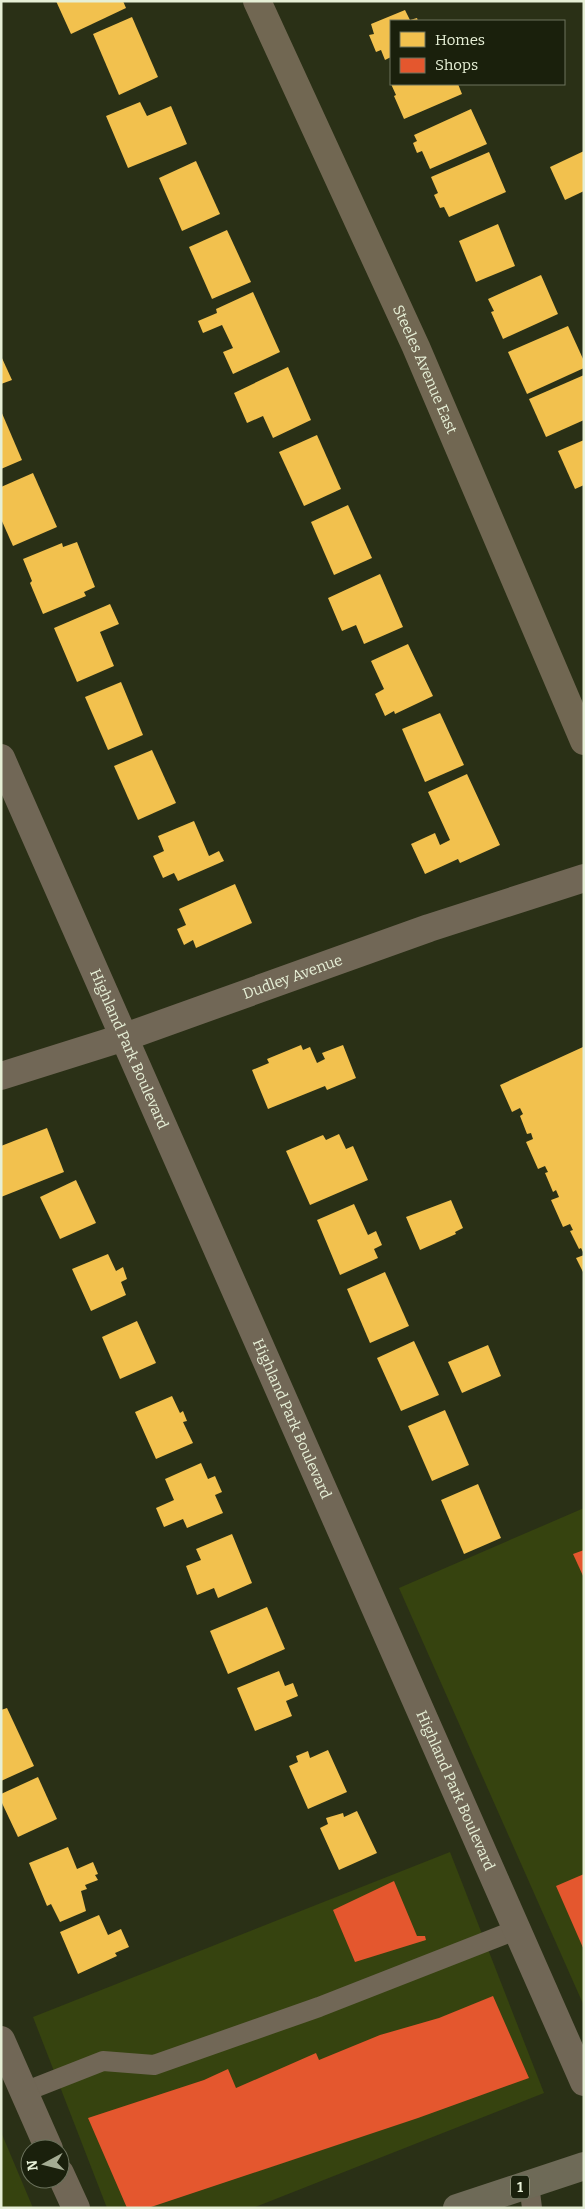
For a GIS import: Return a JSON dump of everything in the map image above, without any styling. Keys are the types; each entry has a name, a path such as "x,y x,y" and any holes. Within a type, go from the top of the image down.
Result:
{"main road":[{"name":"Steeles Avenue East","path":"257,1 416,347 584,741"},
{"name":"1","path":"457,2208 530,2196 584,2166"}],"street":[{"name":"Highland Park Boulevard","path":"1,758 584,2082"},
{"name":"Dudley Avenue","path":"1,1076 125,1037 429,928 584,878"},
{"path":"1,2040 45,2139"},
{"path":"67,2189 76,2208"}],"lane":[{"path":"24,2092 103,2061 154,2065 319,2007 518,1930"}],"shaded area":[{"path":"584,1508 584,2006 399,1588"},
{"path":"450,1852 544,2093 253,2208 107,2208 33,2017"},
{"path":"1,2132 20,2177 20,2189 25,2189 33,2208 1,2208"}],"building: Homes":[{"path":"56,1 123,1 126,8 71,34"},
{"path":"405,10 410,20 390,20 390,58 385,60 381,50 376,52 369,35 374,34 371,24"},
{"path":"132,17 158,77 119,95 93,34"},
{"path":"391,85 458,85 462,94 404,119 394,96 396,95"},
{"path":"140,102 147,116 171,106 187,144 128,168 106,116"},
{"path":"471,109 487,144 430,169 422,151 417,153 413,143 417,141 414,135"},
{"path":"584,151 584,191 565,200 550,167"},
{"path":"489,152 506,192 449,217 444,207 440,208 434,195 438,193 431,177"},
{"path":"196,161 220,214 182,231 159,178"},
{"path":"498,224 515,266 476,282 459,241"},
{"path":"227,230 251,282 212,299 189,247"},
{"path":"541,275 558,314 503,339 491,312 494,311 488,299"},
{"path":"253,292 280,352 233,374 223,352 233,348 222,325 203,333 198,321 217,313 216,309"},
{"path":"568,326 584,361 584,368 527,394 508,352"},
{"path":"1,356 12,380 1,384"},
{"path":"288,367 311,420 273,438 263,416 247,423 234,393"},
{"path":"584,375 584,420 546,437 529,399"},
{"path":"1,411 22,460 1,469"},
{"path":"317,435 341,489 304,506 279,452"},
{"path":"584,440 584,485 575,489 558,451"},
{"path":"33,473 57,527 13,546 1,519 1,487"},
{"path":"348,505 372,558 334,575 311,522"},
{"path":"77,542 95,587 84,592 86,596 43,614 30,583 32,581 23,559 62,543 63,547"},
{"path":"380,574 403,627 364,644 356,625 342,631 328,598"},
{"path":"110,604 119,624 100,632 114,666 77,682 54,628"},
{"path":"408,644 433,696 395,714 394,711 385,716 375,694 384,689 371,661"},
{"path":"121,682 143,735 108,750 85,697"},
{"path":"440,713 464,765 425,782 402,729"},
{"path":"152,750 176,803 138,820 114,766"},
{"path":"467,774 500,845 460,863 458,859 425,874 411,844 435,833 440,845 450,840 428,792"},
{"path":"194,821 209,856 219,851 224,861 178,881 174,873 163,878 153,856 164,851 158,836"},
{"path":"235,884 252,923 196,948 193,940 184,945 177,929 186,925 179,909"},
{"path":"301,1045 303,1050 310,1047 317,1063 325,1059 322,1053 343,1045 356,1078 327,1090 325,1086 268,1109 252,1070 269,1063 267,1059"},
{"path":"583,1047 584,1254 581,1248 579,1249 570,1231 573,1230 570,1224 563,1227 551,1200 559,1197 556,1190 553,1192 545,1173 548,1172 545,1166 538,1169 526,1142 533,1139 531,1133 527,1134 520,1116 523,1114 520,1108 512,1112 500,1085"},
{"path":"47,1128 64,1172 1,1197 1,1146"},
{"path":"339,1134 346,1149 353,1146 368,1180 310,1205 286,1151 323,1135 326,1140"},
{"path":"76,1180 96,1223 60,1239 40,1197"},
{"path":"451,1200 463,1228 455,1232 456,1234 420,1250 406,1217"},
{"path":"354,1204 368,1235 376,1231 382,1245 374,1249 378,1258 340,1275 317,1220"},
{"path":"108,1254 116,1271 123,1267 127,1279 121,1282 126,1295 91,1311 72,1269"},
{"path":"584,1255 584,1274 576,1258"},
{"path":"385,1272 409,1326 370,1343 347,1289"},
{"path":"137,1321 156,1363 120,1379 102,1337"},
{"path":"414,1341 439,1395 401,1411 377,1358"},
{"path":"488,1345 501,1376 462,1393 448,1362"},
{"path":"172,1396 180,1413 183,1411 187,1421 183,1422 193,1443 156,1459 135,1412"},
{"path":"445,1410 469,1465 432,1481 408,1426"},
{"path":"201,1463 208,1479 215,1476 222,1492 215,1495 223,1513 187,1528 183,1519 164,1527 156,1508 174,1500 165,1479"},
{"path":"478,1484 501,1538 464,1554 441,1500"},
{"path":"232,1534 252,1583 218,1598 214,1588 197,1595 186,1566 201,1560 196,1549"},
{"path":"267,1607 285,1649 228,1674 210,1631"},
{"path":"279,1671 285,1686 293,1683 298,1696 286,1701 292,1716 255,1731 237,1688"},
{"path":"7,1708 34,1766 1,1781 1,1710"},
{"path":"328,1750 347,1792 308,1809 289,1766 298,1762 296,1756 308,1751 310,1758"},
{"path":"38,1777 57,1819 18,1837 1,1801 1,1794"},
{"path":"357,1811 377,1853 339,1870 320,1828 328,1824 326,1818 343,1813 344,1817"},
{"path":"68,1847 77,1869 93,1862 98,1874 95,1875 98,1880 85,1885 87,1889 81,1891 86,1911 60,1922 51,1904 47,1906 29,1863"},
{"path":"99,1915 108,1935 121,1929 129,1947 115,1953 117,1956 78,1974 60,1932"}],"building: Shops":[{"path":"584,1550 584,1578 573,1554"},
{"path":"584,1874 584,1950 556,1886"},
{"path":"394,1881 417,1936 425,1936 426,1940 355,1962 333,1910"},
{"path":"493,1996 529,2078 418,2118 148,2208 127,2208 88,2118 204,2080 228,2069 236,2088 316,2053 319,2060 380,2035 439,2018"}]}
